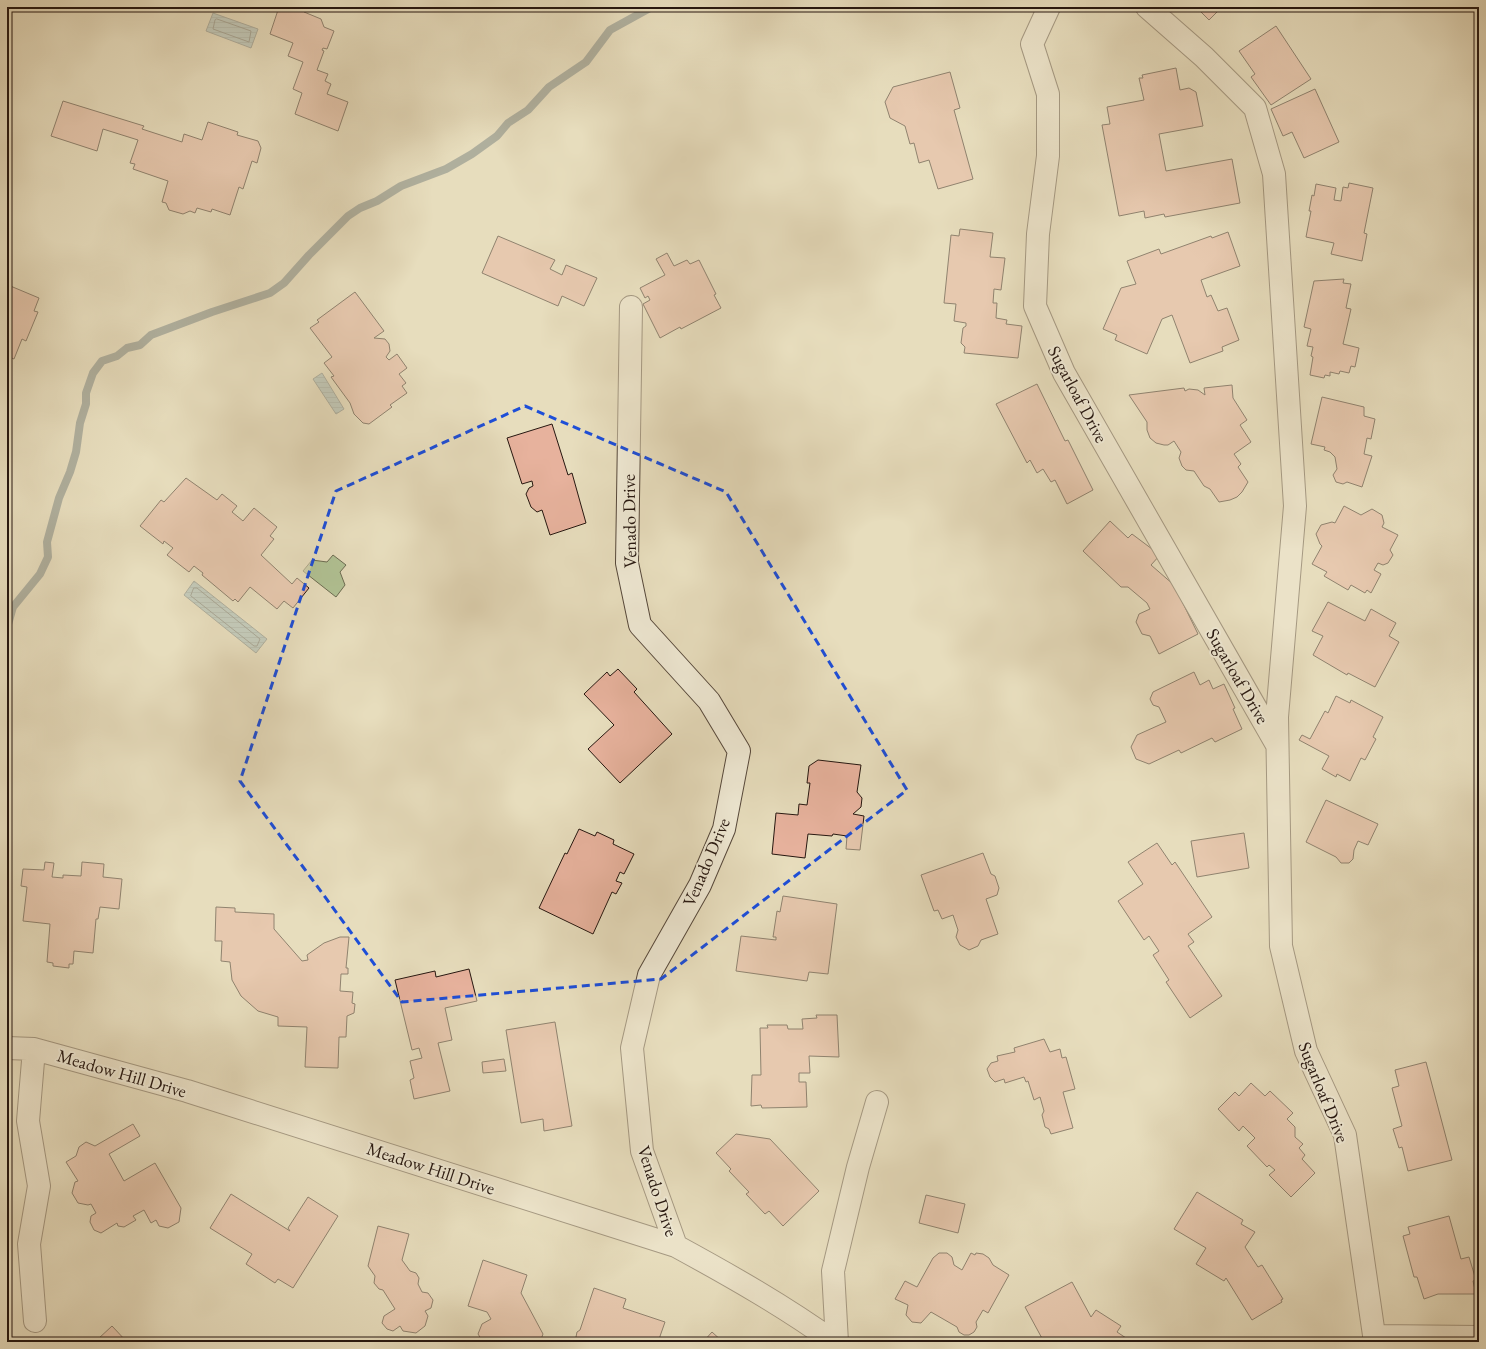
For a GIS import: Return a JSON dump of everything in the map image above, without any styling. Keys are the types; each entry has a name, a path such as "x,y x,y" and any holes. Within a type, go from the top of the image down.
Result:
{"street":[{"name":"Sugarloaf Drive","path":"1049,7 1032,44 1048,94 1048,156 1038,234 1035,306 1064,374 1278,746"},
{"name":"Sugarloaf Drive","path":"1147,7 1204,57 1255,108 1274,174 1295,506 1277,717 1281,946 1306,1052 1345,1135 1358,1213 1375,1339"},
{"name":"Venado Drive","path":"630,306 627,563 640,625 709,701 739,751 724,829 700,885 649,975 632,1048 642,1151 676,1246"},
{"name":"Meadow Hill Drive","path":"7,1048 34,1049 187,1091 676,1246 740,1281 798,1316 836,1342"},
{"path":"34,1049 28,1121 39,1186 29,1244 35,1321"},
{"path":"836,1342 833,1271 858,1167 877,1102"},
{"path":"1375,1339 1479,1337"}],"highlighted area":[{"path":"525,406 726,492 907,790 661,979 402,1002 240,781 336,491"}],"green space":[{"path":"333,555 346,565 340,572 345,585 336,597 303,571 312,560 327,562"}],"water":[{"path":"213,13 258,29 251,48 206,31"},
{"path":"322,373 344,409 336,414 313,379"},
{"path":"194,581 267,639 256,653 184,595"}],"building":[{"path":"279,7 306,7 304,12 321,19 324,27 334,31 327,49 323,48 322,50 324,51 317,70 328,74 325,81 331,84 327,94 348,102 338,131 295,114 302,93 293,89 303,62 288,56 293,43 270,34"},
{"path":"1196,7 1222,7 1209,20"},
{"path":"1276,26 1311,79 1271,105 1251,77 1255,74 1239,51"},
{"path":"1176,68 1180,90 1189,88 1196,92 1203,126 1159,134 1166,171 1232,159 1240,203 1165,217 1164,214 1145,218 1144,211 1119,216 1102,125 1110,124 1107,107 1144,100 1139,78 1143,78 1142,75"},
{"path":"950,72 960,108 954,110 973,179 938,189 929,160 919,163 914,143 910,144 905,126 890,118 885,102 893,87"},
{"path":"1315,89 1339,142 1304,158 1292,132 1283,136 1271,109"},
{"path":"63,101 144,126 142,129 182,142 184,134 202,140 208,122 238,132 237,135 258,141 261,148 257,163 252,161 243,189 239,187 230,215 212,209 211,212 197,208 195,213 190,211 183,214 169,210 166,203 162,202 168,181 133,169 135,164 130,163 138,140 103,129 97,151 51,136"},
{"path":"1349,183 1373,188 1364,233 1367,234 1362,261 1331,254 1334,243 1306,237 1311,211 1309,211 1312,195 1314,196 1316,184 1336,188 1334,200 1341,201 1343,187 1348,188"},
{"path":"960,229 993,233 990,257 1005,258 1001,290 994,289 993,303 997,303 996,318 1007,320 1006,324 1022,326 1018,358 964,353 965,347 961,343 963,328 966,326 966,323 954,321 956,304 944,303 951,235 959,236"},
{"path":"1228,232 1240,266 1201,280 1207,297 1211,295 1218,311 1227,308 1239,340 1222,347 1223,351 1190,363 1172,315 1162,319 1147,354 1115,340 1117,335 1103,329 1121,288 1136,284 1127,261 1159,249 1161,254 1211,236 1212,238"},
{"path":"498,236 555,260 550,269 562,275 566,265 597,278 584,306 562,296 558,306 482,273"},
{"path":"667,253 674,266 687,260 690,264 699,260 716,294 714,295 721,308 660,338 643,304 650,300 648,296 645,298 640,288 665,275 656,259"},
{"path":"1344,279 1343,283 1351,284 1346,308 1351,309 1343,344 1359,348 1355,367 1351,366 1349,373 1340,371 1339,374 1330,372 1330,376 1325,375 1324,378 1310,375 1313,347 1307,346 1311,329 1304,327 1314,281"},
{"path":"8,285 39,298 34,311 38,312 26,341 22,339 14,359 7,356"},
{"path":"355,292 384,331 374,338 385,339 389,344 390,351 386,357 389,360 397,354 407,368 399,374 406,383 402,386 407,393 390,405 392,407 369,424 363,423 354,414 350,403 331,377 334,376 324,363 332,357 310,328 319,322 317,320"},
{"path":"1037,384 1065,441 1068,440 1093,490 1067,504 1055,480 1051,482 1043,469 1037,473 1030,460 1027,463 996,404"},
{"path":"1232,385 1233,398 1247,420 1240,425 1251,442 1234,454 1241,464 1238,467 1248,482 1237,497 1219,502 1210,489 1204,486 1194,471 1186,470 1182,466 1179,458 1181,452 1174,441 1168,445 1164,445 1156,443 1150,438 1147,430 1147,422 1129,395 1184,388 1185,391 1189,389 1198,390 1205,395 1204,388"},
{"path":"1322,397 1364,407 1364,416 1375,419 1371,439 1367,438 1364,454 1372,456 1362,487 1347,482 1343,484 1336,482 1333,475 1337,469 1335,457 1330,452 1324,450 1325,447 1311,444"},
{"path":"552,424 568,475 572,473 586,523 550,535 542,510 537,512 531,507 526,494 529,488 533,486 532,481 522,484 507,438"},
{"path":"186,478 217,500 222,494 237,506 232,512 243,521 254,508 277,527 270,536 274,539 261,555 292,584 297,578 309,588 293,608 284,601 277,609 250,587 238,602 235,599 233,601 202,575 203,573 194,566 189,572 167,555 173,548 164,541 163,544 140,526 161,500 164,502"},
{"path":"1344,506 1361,515 1372,509 1382,515 1384,523 1382,527 1398,535 1390,550 1393,555 1388,563 1383,565 1378,563 1374,570 1381,574 1371,593 1367,590 1365,593 1351,585 1348,590 1324,576 1327,572 1312,564 1322,546 1316,534 1321,525 1332,522 1335,523"},
{"path":"1110,521 1128,538 1132,534 1160,555 1151,565 1174,585 1198,634 1159,654 1150,636 1142,634 1136,622 1139,614 1150,609 1147,603 1128,587 1121,587 1083,551"},
{"path":"1328,602 1365,621 1371,609 1396,623 1389,636 1399,642 1375,687 1348,673 1347,675 1313,655 1323,636 1312,631"},
{"path":"618,669 637,689 634,692 672,734 620,783 588,749 614,725 584,694 607,672 610,676"},
{"path":"1194,672 1200,685 1209,680 1213,689 1224,684 1235,708 1233,709 1242,729 1215,742 1212,738 1181,753 1179,750 1149,764 1136,759 1131,747 1137,735 1166,722 1159,707 1153,705 1150,699 1153,692"},
{"path":"1336,696 1350,703 1351,700 1383,717 1373,737 1376,739 1365,760 1361,758 1350,781 1337,774 1336,777 1322,769 1329,756 1299,740 1302,735 1310,739 1325,711 1328,713"},
{"path":"818,760 861,765 857,792 862,798 861,807 853,814 864,816 860,850 846,849 847,836 833,834 832,836 808,834 805,858 772,854 776,813 798,815 799,804 807,805 810,783 807,783 809,766"},
{"path":"1326,800 1378,824 1368,845 1358,841 1354,850 1353,859 1349,863 1341,863 1336,857 1306,842"},
{"path":"579,829 595,836 597,832 614,840 613,844 634,854 624,874 620,872 616,881 622,883 616,894 612,892 593,934 539,908 565,853 567,854"},
{"path":"1244,833 1249,868 1197,877 1191,841"},
{"path":"1157,843 1172,865 1175,862 1212,917 1188,934 1194,942 1188,946 1222,996 1190,1018 1166,982 1169,980 1153,955 1159,951 1149,936 1144,940 1118,901 1143,884 1128,862"},
{"path":"983,853 991,874 995,876 999,888 997,895 986,899 998,934 981,940 978,946 969,950 960,945 956,937 958,930 953,915 942,919 938,910 934,911 921,875"},
{"path":"45,862 54,863 52,877 63,878 63,875 81,876 82,862 104,864 103,877 122,879 119,909 100,907 98,919 96,919 93,953 74,951 73,964 69,964 69,968 53,966 53,963 47,962 50,924 23,921 27,887 21,886 23,869 44,870"},
{"path":"783,896 837,904 828,974 809,972 807,981 736,971 741,936 776,940 776,937 773,937 777,911 780,912"},
{"path":"216,907 235,908 235,912 274,914 274,929 302,961 308,960 307,955 324,943 340,937 349,937 346,968 348,968 348,974 341,974 340,991 353,992 352,1003 355,1004 354,1013 347,1016 346,1037 339,1037 338,1068 305,1067 307,1027 278,1026 278,1017 258,1011 241,996 232,980 230,962 221,961 222,941 215,941"},
{"path":"469,969 477,1001 445,1008 452,1040 438,1043 450,1091 414,1099 410,1080 414,1078 410,1061 422,1058 419,1048 412,1050 395,980 435,971 436,977"},
{"path":"816,1015 837,1015 839,1057 809,1056 810,1073 799,1073 799,1082 806,1082 807,1107 762,1108 761,1105 751,1106 752,1075 761,1075 760,1028 768,1028 767,1025 787,1025 788,1029 803,1029 802,1019 817,1018"},
{"path":"555,1022 572,1126 544,1131 543,1119 521,1123 506,1030"},
{"path":"1044,1039 1050,1052 1060,1049 1062,1058 1066,1057 1075,1089 1063,1092 1073,1128 1051,1134 1049,1129 1045,1127 1042,1115 1044,1111 1040,1097 1034,1100 1028,1081 1026,1082 1024,1077 1005,1083 1004,1079 995,1082 990,1077 987,1069 991,1063 998,1061 997,1056 1015,1052 1014,1048"},
{"path":"504,1059 506,1071 483,1073 482,1062"},
{"path":"1426,1062 1452,1160 1408,1171 1402,1147 1399,1148 1393,1129 1402,1126 1392,1088 1399,1086 1395,1070"},
{"path":"1251,1083 1265,1096 1270,1091 1293,1113 1287,1119 1295,1127 1295,1137 1303,1144 1299,1148 1305,1155 1302,1159 1315,1173 1291,1197 1269,1175 1275,1170 1269,1165 1267,1167 1247,1146 1255,1138 1243,1126 1239,1131 1218,1109 1235,1092 1239,1096"},
{"path":"133,1124 140,1136 109,1154 124,1181 155,1163 181,1208 179,1222 168,1228 159,1226 156,1220 151,1223 144,1210 133,1216 136,1220 124,1227 118,1226 117,1223 101,1233 94,1230 90,1222 91,1216 96,1213 91,1204 88,1205 78,1203 72,1193 75,1182 78,1181 66,1162 76,1156 79,1147 86,1142 95,1146"},
{"path":"736,1134 770,1139 819,1191 783,1226 769,1211 765,1214 746,1194 749,1192 729,1171 731,1169 716,1153"},
{"path":"1197,1192 1243,1220 1241,1224 1255,1232 1245,1247 1258,1267 1262,1265 1283,1299 1281,1300 1282,1302 1252,1320 1226,1278 1224,1281 1196,1264 1206,1248 1174,1229"},
{"path":"231,1194 290,1231 288,1228 308,1197 338,1216 293,1288 278,1279 275,1283 246,1264 252,1254 210,1228"},
{"path":"926,1195 965,1204 958,1233 919,1223"},
{"path":"1449,1216 1461,1259 1469,1257 1476,1280 1473,1281 1476,1294 1438,1294 1424,1299 1417,1277 1414,1277 1403,1236 1410,1234 1408,1227"},
{"path":"378,1226 409,1234 402,1260 410,1271 416,1273 419,1278 418,1284 422,1292 428,1293 433,1300 431,1308 425,1311 428,1316 425,1326 416,1333 403,1331 400,1326 393,1331 387,1329 382,1323 384,1316 395,1309 383,1290 379,1289 374,1283 375,1276 368,1266"},
{"path":"939,1253 947,1253 952,1257 954,1265 962,1270 971,1253 975,1255 976,1253 983,1254 989,1258 993,1265 1009,1275 988,1313 983,1310 976,1322 977,1327 974,1332 969,1335 964,1335 959,1332 957,1327 931,1312 921,1323 912,1322 906,1315 908,1305 895,1299 905,1281 917,1287 933,1258"},
{"path":"483,1260 527,1275 521,1293 543,1334 540,1342 483,1342 478,1334 482,1324 491,1319 487,1312 468,1306"},
{"path":"1072,1282 1091,1317 1096,1310 1121,1326 1117,1332 1132,1342 1044,1342 1025,1307"},
{"path":"594,1288 626,1299 623,1308 665,1322 658,1342 575,1342 577,1332 580,1330"},
{"path":"112,1326 127,1342 100,1342 98,1339"},
{"path":"712,1332 723,1342 703,1342"},
{"path":"134,1338 138,1342 130,1342"}],"waterway":[{"path":"7,628 13,607 40,574 48,557 47,542 59,498 70,472 76,452 80,423 86,404 86,393 93,373 102,361 117,356 127,348 140,345 151,335 212,312 270,293 284,283 309,255 348,216 360,208 377,201 401,186 446,169 472,154 497,136 508,123 528,110 549,87 586,62 610,30 650,8"}]}
